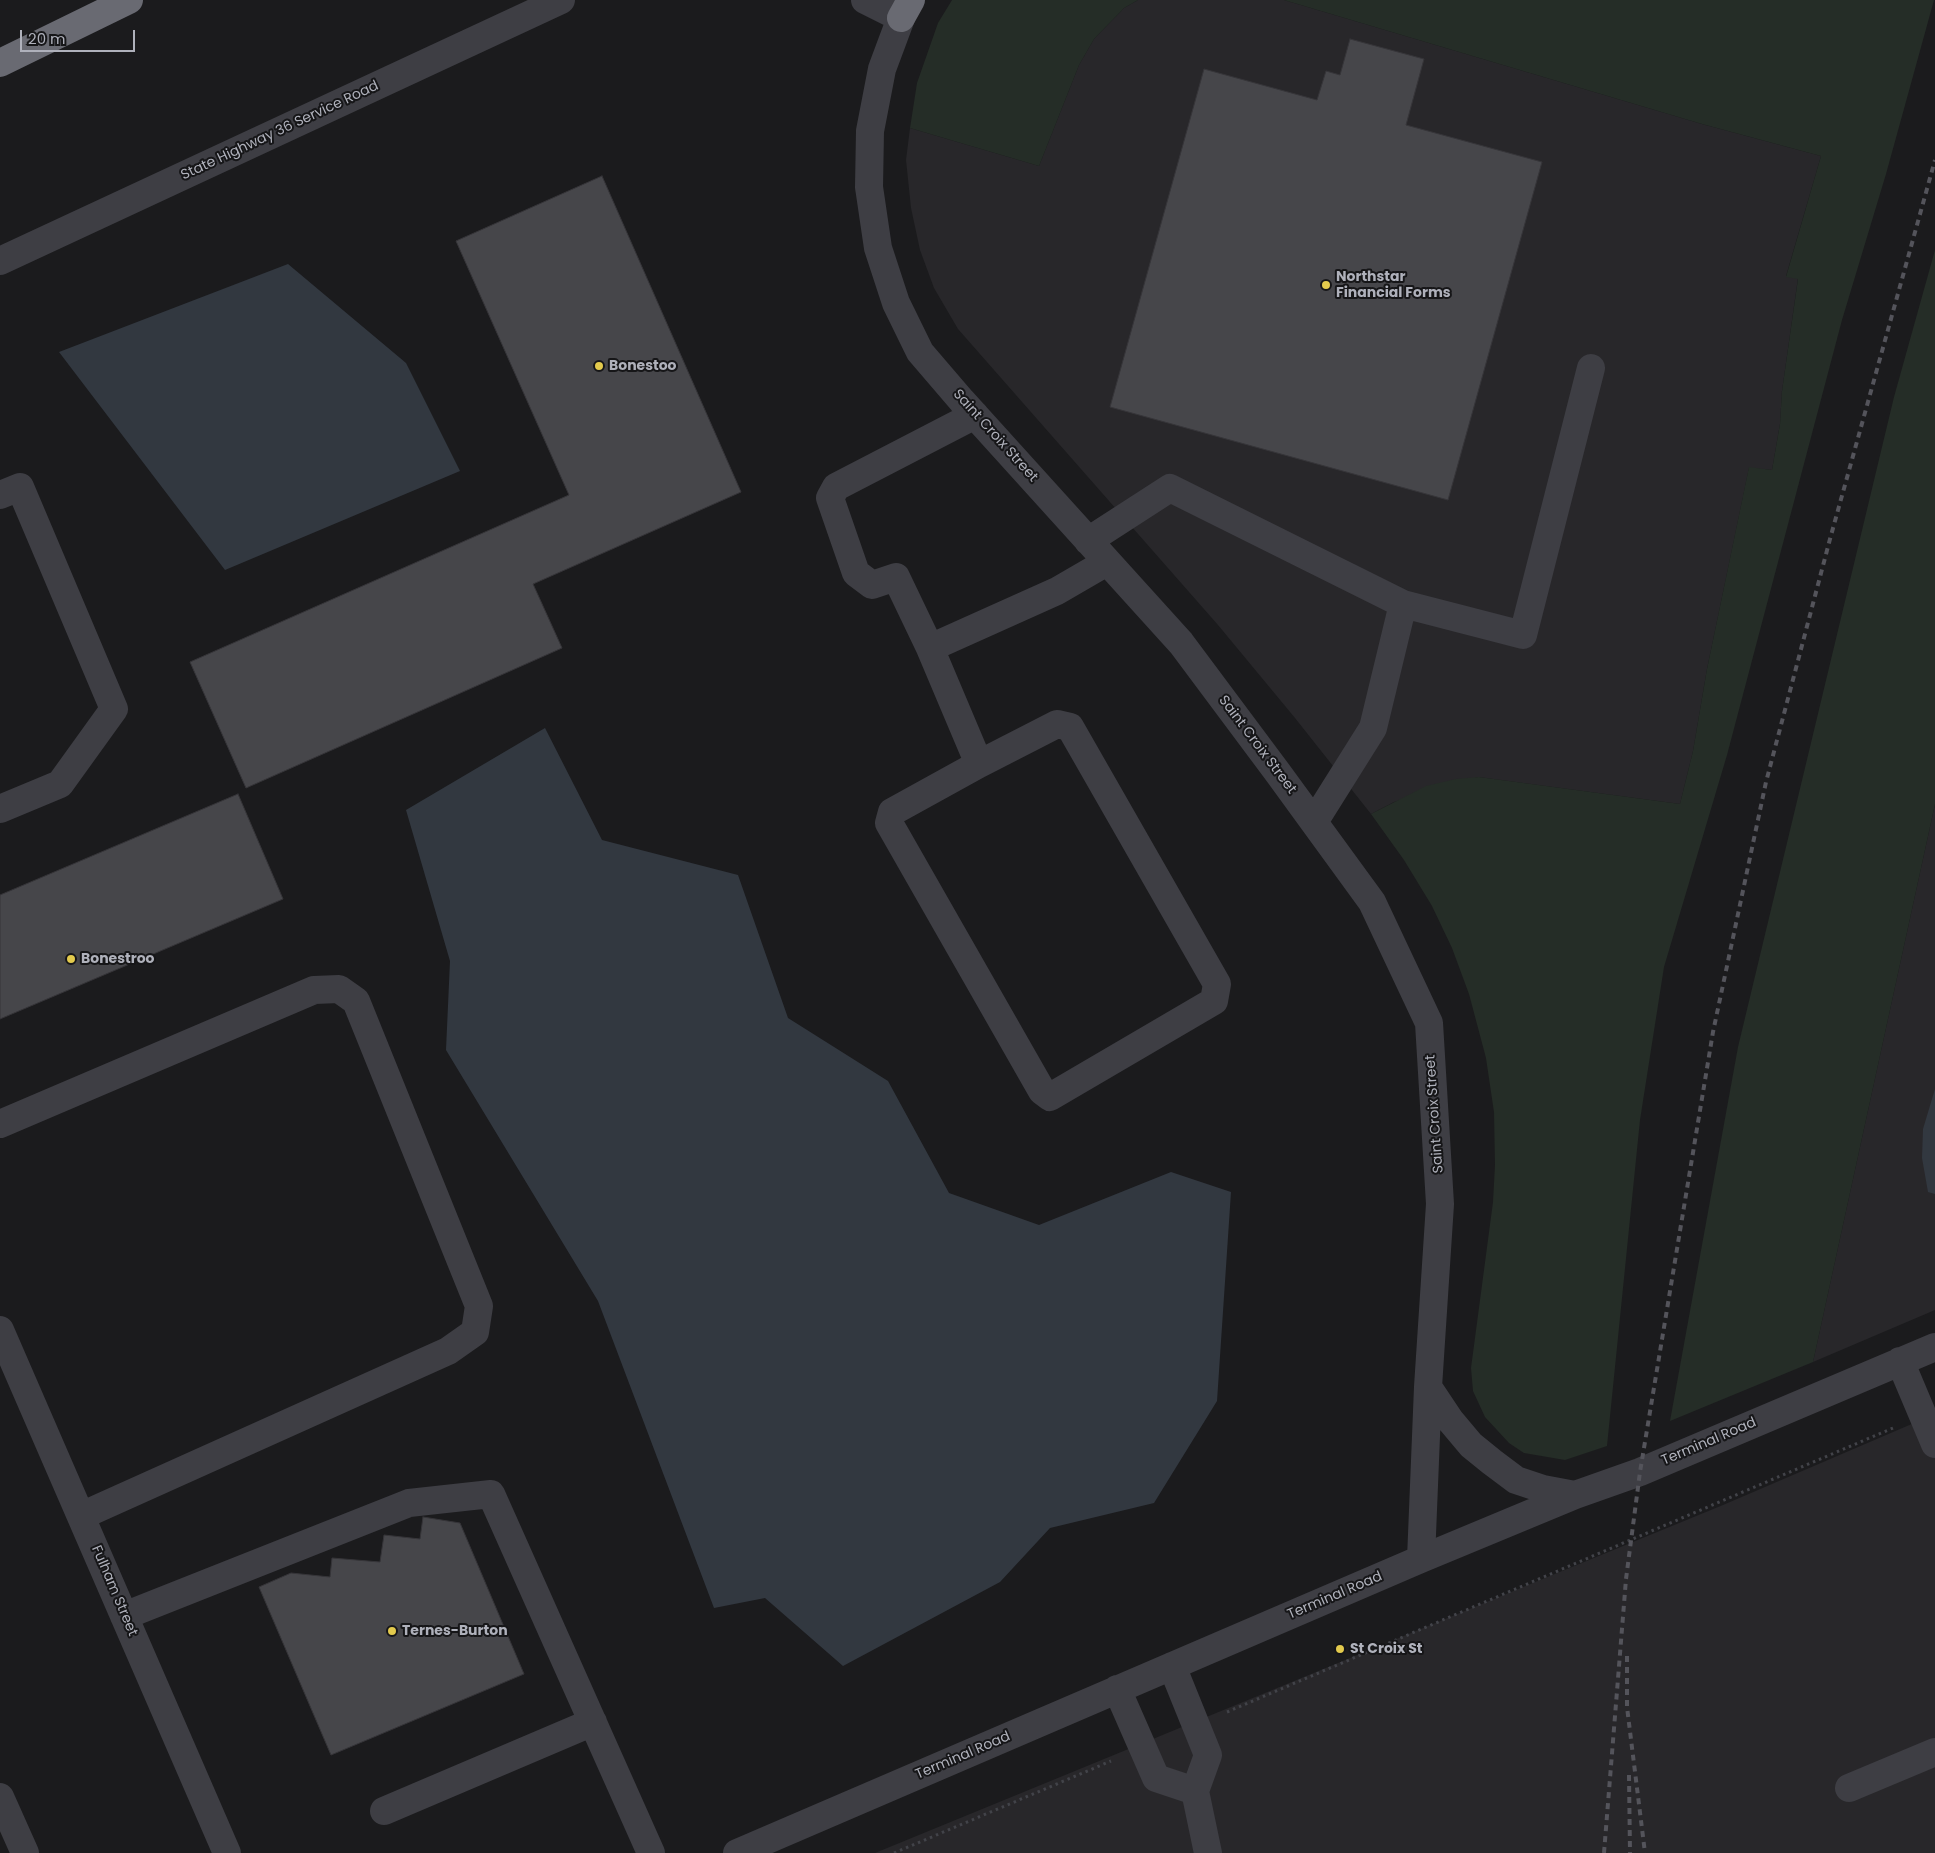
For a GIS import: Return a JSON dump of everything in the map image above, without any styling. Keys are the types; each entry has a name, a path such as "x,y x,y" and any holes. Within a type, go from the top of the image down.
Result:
{"highway":[{"path":"0,63 129,0"}],"street":[{"name":"State Highway 36 Service Road","path":"0,261 561,0"},
{"path":"865,0 906,9"},
{"name":"Saint Croix Street","path":"906,9 882,69 870,131 869,187 878,248 896,303 920,352 1181,643 1372,902 1429,1023 1440,1204 1428,1387 1421,1559"},
{"path":"1088,541 1170,488 1403,604 1523,636 1591,368"},
{"path":"976,415 836,487 830,498 856,573 872,586 896,577 930,648 979,764"},
{"path":"0,495 20,487 114,709 60,784 0,809"},
{"path":"930,648 1056,591 1107,562"},
{"path":"1314,822 1373,728 1403,604"},
{"path":"1057,724 1070,727 1216,984 1214,1001 1050,1097 1042,1091 889,823 892,812 979,764 1057,724"},
{"path":"0,1124 314,990 339,989 356,1001 479,1306 475,1332 448,1351 81,1516"},
{"name":"Fulham Street","path":"0,1330 227,1853"},
{"name":"Terminal Road","path":"737,1853 1421,1559 1574,1495 1640,1472 1935,1347"},
{"path":"1900,1362 1935,1444"},
{"path":"1428,1387 1450,1420 1471,1445 1516,1480 1543,1489 1574,1495"},
{"path":"124,1616 410,1503 491,1494 651,1853"},
{"path":"1172,1666 1208,1754 1195,1791 1208,1853"},
{"path":"1117,1689 1156,1778 1195,1791"},
{"path":"384,1811 593,1722"},
{"path":"1849,1788 1935,1752"},
{"path":"0,1797 25,1853"}],"path":[{"path":"1196,1725 1923,1416"},
{"path":"894,1853 1143,1748"}],"shaded area":[{"path":"952,0 1138,0 1124,8 1094,39 1079,65 1039,166 910,128 917,83 938,23"},
{"path":"1138,0 1284,0 1702,124 1821,156 1786,276 1798,278 1782,391 1780,424 1772,470 1749,468 1707,669 1693,751 1680,804 1478,777 1394,802 1371,814 1218,625 958,329 934,288 920,250 911,208 906,160 910,128 1039,166 1079,65 1094,39 1124,8"},
{"path":"1284,0 1934,0 1886,174 1842,320 1727,755 1664,967 1640,1120 1607,1446 1565,1460 1524,1453 1509,1443 1485,1417 1473,1391 1471,1368 1493,1202 1495,1165 1494,1112 1486,1058 1469,994 1452,948 1432,906 1404,860 1371,814 1426,786 1456,779 1479,777 1680,804 1693,751 1707,669 1749,467 1772,470 1780,424 1782,391 1798,279 1786,277 1821,156 1702,124"},
{"path":"1935,250 1935,804 1813,1362 1670,1421 1738,1047 1894,397"},
{"path":"288,264 406,363 460,471 225,570 59,352"},
{"path":"545,728 602,840 738,875 788,1018 888,1081 949,1193 1039,1225 1171,1172 1231,1192 1217,1401 1154,1503 1050,1528 1000,1582 843,1666 765,1598 714,1608 598,1301 446,1050 450,961 406,810"},
{"path":"1935,804 1935,1310 1813,1362"},
{"path":"1935,1089 1935,1194 1928,1192 1922,1158 1923,1129"},
{"path":"1935,1414 1935,1853 875,1853 1723,1505"}],"building":[{"name":"Northstar Financial Forms","path":"1350,39 1424,59 1406,125 1542,162 1448,500 1110,407 1204,69 1317,100 1326,71 1340,75"},
{"name":"Bonestoo","path":"602,176 741,492 533,584 562,648 246,788 190,662 569,495 456,241"},
{"name":"Bonestroo","path":"238,794 283,899 0,1019 0,895"},
{"name":"Ternes-Burton","path":"423,1517 460,1523 524,1674 331,1755 259,1587 291,1573 330,1577 332,1558 380,1562 384,1535 420,1539"}],"railway":[{"path":"1604,1853 1626,1579 1640,1472 1713,1032 1766,782 1830,539 1935,160"},
{"path":"1627,1656 1627,1707 1645,1853"},
{"path":"1629,1775 1630,1853"}],"place":[{"name":"Northstar Financial Forms","path":"1326,285"},
{"name":"Bonestoo","path":"599,366"},
{"name":"Bonestroo","path":"71,959"},
{"name":"Ternes-Burton","path":"392,1631"},
{"name":"St Croix St","path":"1340,1649"}]}
